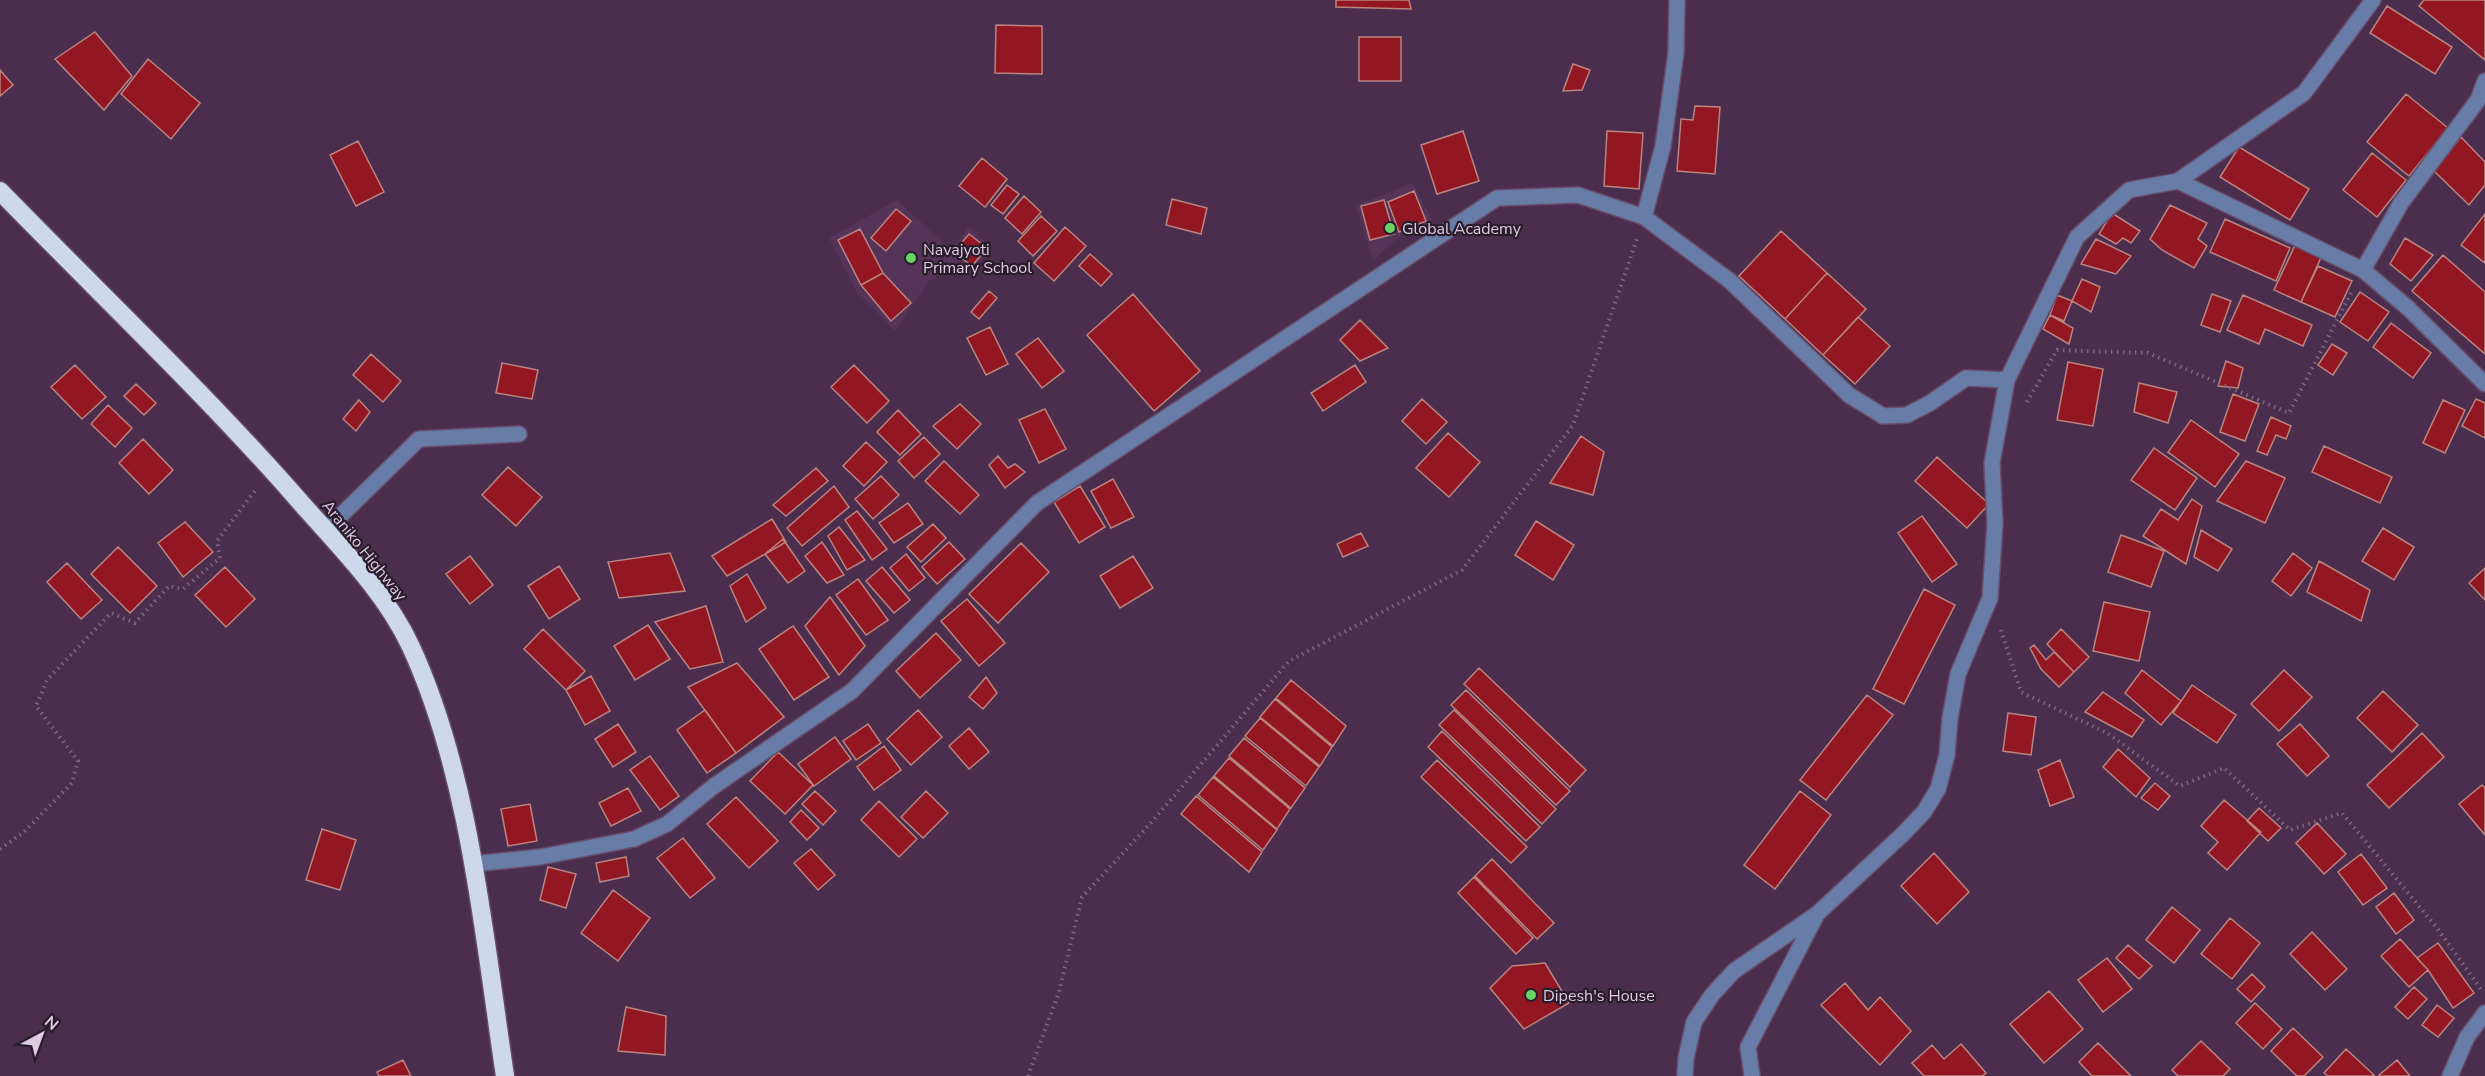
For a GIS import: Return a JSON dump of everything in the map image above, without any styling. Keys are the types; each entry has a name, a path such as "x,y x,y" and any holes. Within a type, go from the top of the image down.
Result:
{"highway":[{"name":"Araniko Highway","path":"0,191 273,470 380,596 411,645 449,755 473,864 505,1076"}],"street":[{"path":"1644,217 1664,146 1676,53 1677,0"},
{"path":"1685,1076 1686,1058 1694,1022 1712,995 1734,971 1817,914 1903,834 1924,812 1938,789 1947,755 1950,718 1958,674 1990,598 1995,523 1992,463 2007,380 2077,237 2129,190 2178,181 2304,93 2373,0"},
{"path":"2363,270 2401,203 2478,100 2485,81"},
{"path":"2178,181 2363,270 2408,308 2485,384"},
{"path":"473,864 540,857 634,839 667,824 714,786 852,691 1037,504 1497,198 1578,195 1644,217 1730,281 1849,394 1883,416 1907,414 1930,403 1966,378 2007,380"},
{"path":"326,530 419,439 519,434"},
{"path":"1752,1076 1748,1047 1817,914"},
{"path":"2450,1076 2467,1037 2485,1013"}],"path":[{"path":"1028,1076 1059,992 1082,897 1150,824 1289,661 1462,570 1573,425 1644,217"},
{"path":"2022,412 2057,350 2148,353 2289,413 2363,270"},
{"path":"0,849 24,832 72,783 78,761 36,706 47,680 111,613 135,623 168,586 183,590 220,558 217,541 273,470"},
{"path":"1990,598 2021,692 2107,733 2180,786 2224,768 2290,830 2342,813 2438,928 2485,994"}],"shaded area":[{"name":"Global Academy","path":"1412,183 1433,221 1403,234 1373,260 1356,206"},
{"name":"Navajyoti Primary School","path":"897,200 951,250 969,227 991,248 969,275 957,267 929,281 895,331 857,292 829,238"}],"building":[{"path":"1336,0 1409,0 1411,9 1336,7"},
{"path":"2424,0 2485,0 2485,60 2419,6"},
{"path":"2387,6 2452,47 2435,74 2370,33"},
{"path":"996,25 1042,26 1042,74 995,73"},
{"path":"95,32 132,76 104,110 55,59"},
{"path":"1359,37 1401,37 1401,81 1359,81"},
{"path":"148,59 200,103 171,139 121,94"},
{"path":"1573,64 1590,70 1582,90 1563,91"},
{"path":"0,70 13,85 0,96"},
{"path":"2406,94 2448,128 2409,176 2367,142"},
{"path":"1695,106 1720,107 1715,174 1677,171 1681,119 1693,120"},
{"path":"1463,131 1479,181 1437,194 1421,145"},
{"path":"1607,131 1643,133 1639,189 1604,186"},
{"path":"2461,137 2485,162 2485,185 2469,205 2434,171"},
{"path":"358,141 384,192 356,206 330,155"},
{"path":"2239,147 2309,189 2290,220 2220,177"},
{"path":"2372,153 2406,180 2377,217 2343,190"},
{"path":"982,158 1007,179 985,207 959,186"},
{"path":"1007,185 1019,194 1003,214 991,205"},
{"path":"1414,191 1426,221 1399,232 1388,202"},
{"path":"1024,196 1041,212 1022,234 1005,218"},
{"path":"1172,199 1207,208 1201,234 1166,225"},
{"path":"1384,200 1394,234 1370,240 1361,206"},
{"path":"2170,205 2207,223 2198,239 2207,246 2194,268 2162,250 2150,239"},
{"path":"896,209 911,221 886,251 871,238"},
{"path":"2112,213 2140,231 2131,243 2123,238 2116,244 2099,234"},
{"path":"2485,214 2485,263 2461,245"},
{"path":"1041,216 1057,231 1033,256 1018,241"},
{"path":"2225,219 2290,248 2276,281 2210,252"},
{"path":"1065,227 1086,246 1054,281 1034,263"},
{"path":"860,229 883,273 861,285 838,240"},
{"path":"1781,231 1827,273 1785,319 1739,276"},
{"path":"969,234 987,248 972,266 954,252"},
{"path":"2405,238 2433,255 2411,281 2390,264"},
{"path":"2096,239 2131,256 2116,274 2081,264"},
{"path":"2297,241 2323,253 2301,302 2274,290"},
{"path":"1090,254 1112,274 1101,286 1079,266"},
{"path":"2443,255 2485,292 2485,354 2412,291"},
{"path":"2318,266 2352,281 2335,317 2301,302"},
{"path":"883,273 911,303 891,321 861,285"},
{"path":"1827,273 1866,309 1823,355 1785,319"},
{"path":"2082,279 2100,287 2091,312 2072,301"},
{"path":"989,291 997,298 979,319 971,312"},
{"path":"2360,292 2389,312 2368,341 2340,322"},
{"path":"1133,294 1200,371 1154,411 1087,335"},
{"path":"2212,294 2231,301 2220,332 2201,325"},
{"path":"2057,295 2072,301 2064,321 2050,315"},
{"path":"2243,295 2312,325 2303,346 2265,329 2259,344 2227,330"},
{"path":"2050,315 2073,328 2069,344 2043,329"},
{"path":"1858,317 1890,346 1855,384 1823,355"},
{"path":"1360,320 1388,348 1360,361 1340,340"},
{"path":"2391,323 2431,353 2413,378 2373,347"},
{"path":"990,327 1008,364 986,375 967,338"},
{"path":"1038,338 1064,371 1042,388 1016,354"},
{"path":"2332,344 2347,353 2333,375 2318,365"},
{"path":"371,354 401,381 383,402 353,375"},
{"path":"2226,361 2243,368 2238,388 2218,386"},
{"path":"2068,362 2103,369 2093,426 2057,420"},
{"path":"502,363 538,370 532,399 496,393"},
{"path":"75,365 106,397 82,419 51,387"},
{"path":"854,365 889,401 867,423 831,387"},
{"path":"1355,365 1366,382 1323,411 1311,393"},
{"path":"2139,383 2177,392 2168,423 2134,412"},
{"path":"136,384 156,403 144,415 124,396"},
{"path":"2233,394 2259,404 2245,441 2220,432"},
{"path":"1422,399 1447,422 1426,444 1402,421"},
{"path":"2476,399 2485,403 2485,438 2462,426"},
{"path":"359,400 370,412 356,431 343,419"},
{"path":"2443,400 2465,410 2445,453 2423,443"},
{"path":"960,404 981,424 957,449 933,426"},
{"path":"108,405 132,428 115,447 91,424"},
{"path":"1045,409 1066,449 1039,463 1019,420"},
{"path":"898,410 921,434 900,455 877,432"},
{"path":"2271,417 2291,426 2286,439 2276,435 2267,455 2257,451"},
{"path":"2191,420 2239,454 2215,487 2168,452"},
{"path":"1448,433 1480,462 1449,497 1416,468"},
{"path":"1581,436 1604,452 1593,495 1550,483"},
{"path":"924,437 940,454 914,478 898,461"},
{"path":"143,439 173,470 149,494 119,463"},
{"path":"866,442 887,462 864,486 843,466"},
{"path":"2324,446 2392,477 2380,503 2312,472"},
{"path":"2154,448 2197,478 2175,510 2131,480"},
{"path":"998,456 1008,468 1015,464 1025,472 1005,488 989,465"},
{"path":"1937,457 1989,504 1967,528 1915,481"},
{"path":"944,461 979,495 960,514 925,481"},
{"path":"2246,461 2285,478 2265,523 2217,501"},
{"path":"508,467 542,497 516,526 482,495"},
{"path":"816,468 828,481 786,516 773,505"},
{"path":"881,476 899,495 873,519 855,499"},
{"path":"1113,479 1134,517 1111,528 1091,491"},
{"path":"834,486 849,507 802,546 787,528"},
{"path":"1080,486 1105,527 1079,543 1054,502"},
{"path":"2192,499 2202,506 2186,564 2143,536 2161,509 2178,520"},
{"path":"908,503 923,524 894,543 879,523"},
{"path":"857,511 887,549 872,560 845,520"},
{"path":"1922,516 1957,564 1932,582 1898,533"},
{"path":"772,519 786,542 727,576 712,556"},
{"path":"1536,521 1574,545 1553,580 1515,555"},
{"path":"185,522 213,552 183,577 158,543"},
{"path":"933,524 946,538 921,562 907,547"},
{"path":"839,527 865,560 847,570 828,536"},
{"path":"2383,528 2414,547 2394,580 2362,561"},
{"path":"2201,530 2232,549 2218,571 2194,557"},
{"path":"1361,533 1368,546 1343,557 1337,544"},
{"path":"2121,535 2164,551 2151,587 2108,572"},
{"path":"783,539 805,571 788,583 765,554"},
{"path":"822,542 844,575 827,583 805,556"},
{"path":"949,542 965,559 937,584 922,567"},
{"path":"1021,543 1049,572 998,623 969,594"},
{"path":"118,547 157,586 130,613 91,574"},
{"path":"670,553 685,591 619,598 608,562"},
{"path":"2293,553 2312,568 2291,596 2272,581"},
{"path":"906,554 925,578 909,591 890,568"},
{"path":"470,556 493,585 470,604 446,574"},
{"path":"1133,556 1153,588 1120,608 1100,576"},
{"path":"2319,561 2370,590 2361,621 2307,592"},
{"path":"67,563 102,600 81,619 47,582"},
{"path":"559,566 580,599 549,619 528,586"},
{"path":"225,567 255,599 226,627 195,595"},
{"path":"882,567 910,600 894,613 866,581"},
{"path":"2485,568 2485,600 2469,583"},
{"path":"747,574 766,608 746,622 730,586"},
{"path":"858,579 888,620 866,635 836,595"},
{"path":"1924,589 1955,605 1904,704 1873,689"},
{"path":"830,597 865,646 839,675 805,626"},
{"path":"967,599 1005,643 979,666 941,621"},
{"path":"2104,602 2150,612 2139,661 2093,651"},
{"path":"706,606 723,662 690,669 655,622"},
{"path":"648,625 670,659 635,680 614,646"},
{"path":"793,626 829,677 794,700 759,649"},
{"path":"543,629 585,671 566,690 524,649"},
{"path":"2061,629 2089,657 2074,672 2047,644"},
{"path":"936,633 961,660 920,698 896,671"},
{"path":"2034,645 2046,660 2054,652 2074,672 2059,687 2041,669 2030,648"},
{"path":"737,663 784,717 736,753 688,687"},
{"path":"1479,668 1586,770 1570,787 1464,684"},
{"path":"2142,670 2181,701 2161,725 2125,693"},
{"path":"2284,670 2312,697 2279,731 2251,704"},
{"path":"591,676 610,711 585,725 566,690"},
{"path":"986,677 997,693 983,709 969,697"},
{"path":"1291,680 1346,726 1333,746 1276,698"},
{"path":"2192,685 2236,715 2217,743 2173,713"},
{"path":"1466,690 1570,791 1556,805 1451,705"},
{"path":"2383,691 2418,725 2392,752 2357,718"},
{"path":"2103,692 2144,720 2132,737 2085,712"},
{"path":"1867,695 1893,715 1826,800 1800,780"},
{"path":"1275,699 1332,747 1320,766 1260,717"},
{"path":"705,710 736,753 707,773 677,730"},
{"path":"918,710 942,737 911,765 887,739"},
{"path":"1454,710 1556,809 1542,824 1439,725"},
{"path":"2008,713 2036,717 2031,755 2003,751"},
{"path":"1260,718 1319,767 1306,786 1245,736"},
{"path":"618,724 636,752 613,767 595,739"},
{"path":"868,724 881,743 856,760 843,741"},
{"path":"2300,724 2329,756 2307,776 2277,744"},
{"path":"969,728 989,752 969,769 949,746"},
{"path":"1442,731 1540,827 1526,841 1428,747"},
{"path":"2422,733 2444,757 2389,808 2367,785"},
{"path":"835,737 851,759 814,786 798,764"},
{"path":"1244,738 1305,788 1291,808 1229,756"},
{"path":"884,746 901,770 874,790 857,767"},
{"path":"2118,749 2150,778 2136,797 2103,767"},
{"path":"778,752 813,785 785,814 750,781"},
{"path":"650,756 679,796 660,810 630,770"},
{"path":"1229,758 1290,809 1277,829 1214,776"},
{"path":"1437,760 1527,847 1511,863 1421,777"},
{"path":"2060,760 2074,797 2050,806 2038,770"},
{"path":"1213,777 1277,830 1263,850 1198,795"},
{"path":"2155,783 2170,796 2158,810 2141,798"},
{"path":"2482,785 2485,788 2485,835 2459,804"},
{"path":"628,788 641,811 611,826 599,803"},
{"path":"815,791 836,811 823,825 802,804"},
{"path":"926,791 948,813 923,838 901,817"},
{"path":"1800,791 1831,815 1775,889 1744,865"},
{"path":"1196,796 1262,852 1249,872 1181,814"},
{"path":"736,797 778,841 749,868 707,824"},
{"path":"2224,800 2261,832 2227,870 2208,853 2218,842 2201,826"},
{"path":"879,801 917,839 899,857 861,820"},
{"path":"530,804 537,841 508,846 501,809"},
{"path":"2259,808 2281,828 2268,841 2247,821"},
{"path":"801,810 819,828 807,840 790,822"},
{"path":"2317,823 2346,854 2324,874 2296,843"},
{"path":"322,829 356,840 340,890 306,880"},
{"path":"683,838 715,878 690,898 657,858"},
{"path":"811,849 835,875 818,890 794,863"},
{"path":"1934,853 1969,892 1937,924 1901,886"},
{"path":"2361,854 2387,888 2363,905 2338,872"},
{"path":"626,857 629,876 600,882 596,863"},
{"path":"1492,859 1554,923 1537,939 1475,876"},
{"path":"548,867 576,874 566,908 540,900"},
{"path":"1474,877 1533,938 1516,954 1458,893"},
{"path":"613,890 650,918 618,961 581,933"},
{"path":"2394,893 2414,920 2396,934 2376,907"},
{"path":"2172,907 2200,930 2174,963 2146,940"},
{"path":"2230,918 2260,943 2232,979 2201,954"},
{"path":"2312,932 2347,969 2325,990 2290,954"},
{"path":"2400,939 2428,970 2409,987 2381,956"},
{"path":"2438,943 2474,993 2453,1008 2428,970 2417,958"},
{"path":"2128,945 2152,966 2139,979 2116,958"},
{"path":"2107,958 2132,989 2103,1012 2078,980"},
{"name":"Dipesh's House","path":"1545,963 1569,1003 1524,1029 1490,988 1512,966"},
{"path":"2252,974 2265,987 2251,1002 2237,989"},
{"path":"1845,983 1868,1010 1880,997 1911,1031 1880,1065 1821,1005"},
{"path":"2414,987 2427,999 2408,1019 2395,1007"},
{"path":"2049,991 2083,1029 2044,1063 2010,1024"},
{"path":"2255,1003 2282,1029 2263,1049 2236,1023"},
{"path":"2437,1005 2454,1018 2438,1037 2422,1025"},
{"path":"626,1007 666,1016 665,1055 618,1051"},
{"path":"2293,1028 2323,1057 2304,1076 2297,1076 2271,1051"},
{"path":"2201,1041 2230,1069 2223,1076 2178,1076 2172,1070"},
{"path":"2098,1043 2131,1076 2092,1076 2079,1062"},
{"path":"1961,1044 1986,1073 1982,1076 1924,1076 1912,1063 1932,1045 1944,1059"},
{"path":"2346,1049 2374,1075 2328,1076 2324,1073"},
{"path":"403,1060 411,1076 379,1076 377,1072"},
{"path":"2397,1060 2410,1076 2379,1075"}],"place":[{"name":"Global Academy","path":"1390,228"},
{"name":"Navajyoti Primary School","path":"911,258"},
{"name":"Dipesh's House","path":"1531,995"}]}
